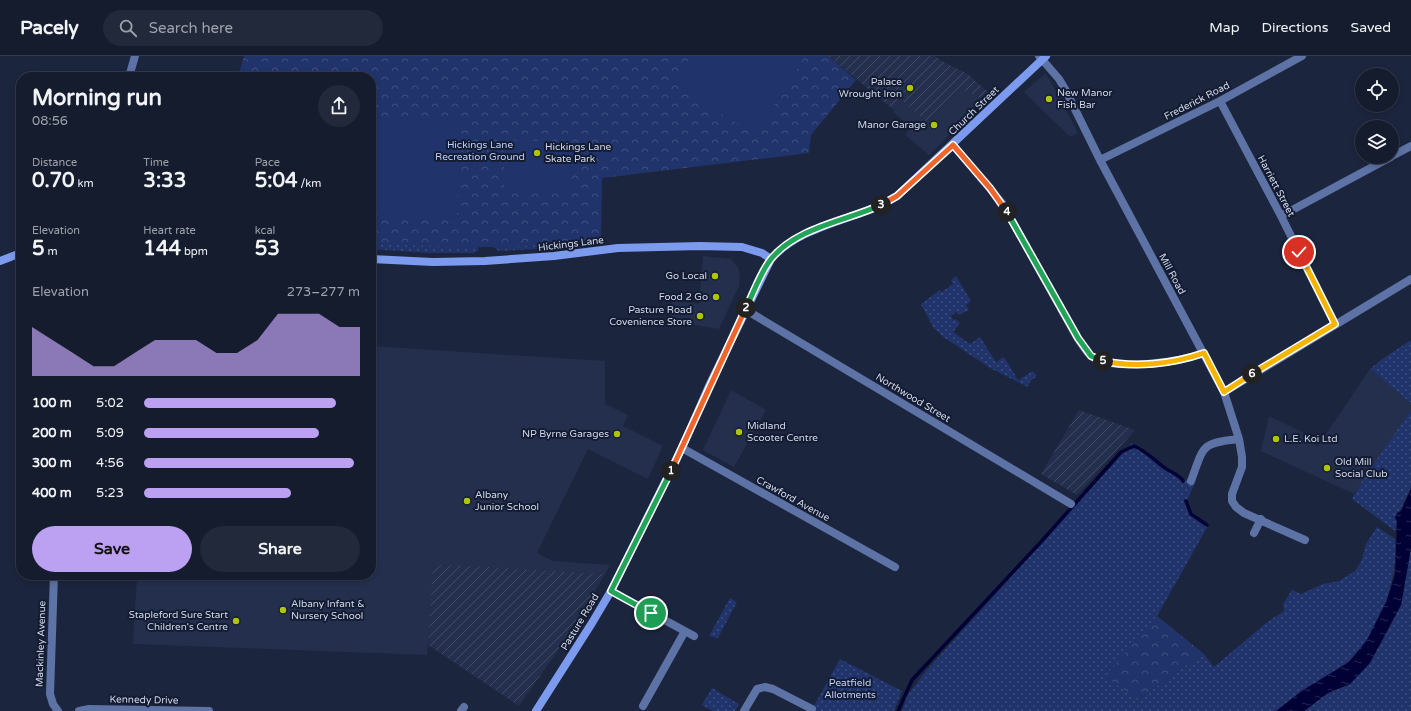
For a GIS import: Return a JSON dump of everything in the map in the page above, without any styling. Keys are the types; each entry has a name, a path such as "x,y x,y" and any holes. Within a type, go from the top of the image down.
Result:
{"main road":[{"name":"Church Street","path":"771,259 781,248 795,239 868,211 897,196 953,145 1043,57"},
{"name":"Hickings Lane","path":"376,258 434,262 485,261 554,256 618,248 742,246 762,253 771,259"},
{"path":"0,261 16,255"},
{"name":"Pasture Road","path":"536,711 611,591 682,448 771,259"}],"street":[{"path":"130,72 135,56"},
{"name":"Frederick Road","path":"1100,160 1220,101 1302,56"},
{"name":"Mill Road","path":"1043,57 1065,89 1100,160 1224,392 1239,439 1242,457 1242,468 1232,494 1232,501 1236,507 1260,519"},
{"name":"Harriett Street","path":"1220,101 1281,216 1335,324"},
{"path":"953,145 1002,203 1078,338 1091,356 1104,361 1140,364 1175,361 1204,353"},
{"path":"1399,153 1411,146"},
{"path":"1281,216 1378,164"},
{"path":"1224,392 1411,279"},
{"name":"Northwood Street","path":"746,310 1071,504"},
{"path":"1191,481 1202,451 1207,445 1216,441 1239,439"},
{"name":"Crawford Avenue","path":"682,448 895,567"},
{"path":"1254,533 1260,519 1305,540"},
{"name":"Mackinley Avenue","path":"54,580 50,694 53,704 58,711"},
{"path":"611,591 694,636"},
{"path":"643,706 685,631"},
{"path":"744,711 757,689 766,687 812,709"},
{"name":"Kennedy Drive","path":"79,711 89,708 209,711"}],"shaded area":[{"path":"828,56 935,56 941,61 968,74 990,94 984,100 961,89 927,122 902,101 894,110"},
{"path":"1046,73 1078,133 1070,137 1024,92"},
{"name":"Manor Garage","path":"961,89 984,100 929,155 905,135 911,127 893,112 902,101 927,121"},
{"path":"703,256 731,259 738,267 740,275 739,286 719,329 670,321 672,300 699,304"},
{"name":"Albany Junior School","path":"376,346 605,361 605,404 628,415 623,426 663,446 648,479 588,449 537,553 553,561 610,565 605,574 434,565 427,655 133,644 137,580 376,580"},
{"path":"1370,369 1411,403 1411,410 1354,494 1261,451 1269,416 1310,436 1317,447"},
{"path":"731,390 766,410 734,467 703,450"},
{"path":"1079,410 1135,430 1077,495 1041,474"},
{"path":"433,565 605,574 561,646 519,706 428,645"}],"green space":[{"name":"Hickings Lane Recreation Ground","path":"244,56 828,56 856,80 811,135 809,153 602,178 601,238 515,247 457,247 376,243 376,72 239,72"},
{"path":"691,56 805,56 755,135 673,83"},
{"path":"376,117 460,121 457,217 376,214"},
{"path":"504,140 571,142 570,178 572,178 572,184 570,184 570,194 504,193 504,183 502,183 502,177 504,176"},
{"path":"601,238 596,242 552,248 499,251 493,247 567,243"},
{"path":"376,243 478,247 478,251 474,253 428,253 376,249"},
{"path":"956,276 971,301 966,305 969,310 959,315 956,312 951,316 953,320 955,319 960,323 953,332 970,344 980,337 996,362 1004,357 1018,380 1033,371 1037,376 1030,381 1028,387 990,368 942,336 933,327 921,304 940,290 942,292 953,284 951,280"},
{"path":"1411,340 1411,403 1370,369"},
{"path":"1411,410 1411,488 1395,518 1397,521 1395,531 1352,499 1364,478"},
{"path":"1132,443 1155,458 1166,468 1180,475 1184,481 1187,479 1195,483 1187,500 1188,504 1195,514 1209,524 1157,616 1106,676 1138,700 1203,653 1214,667 1266,623 1284,611 1283,604 1292,590 1301,594 1323,584 1339,581 1355,571 1361,562 1366,544 1377,527 1395,539 1394,571 1385,605 1378,622 1360,650 1339,669 1301,691 1276,711 902,711 907,696 926,671"},
{"path":"1411,548 1411,711 1304,711 1328,693 1350,684 1381,643 1401,605"},
{"path":"730,598 737,602 718,638 709,636"},
{"path":"1157,616 1203,653 1138,700 1105,676"},
{"name":"Peatfield Allotments","path":"840,659 902,691 894,711 811,711"},
{"path":"712,688 739,704 735,711 713,711 702,705"}],"water":[{"path":"1411,488 1411,548 1401,605 1370,663 1350,684 1328,693 1304,711 1276,711 1303,690 1349,662 1367,640 1387,600 1395,574 1397,521 1395,518 1397,513 1401,511"}],"waterway":[{"path":"898,711 912,680 1040,543 1121,452 1134,446 1142,450 1183,481"},
{"path":"1186,501 1191,514 1207,525"}],"place":[{"name":"Palace Wrought Iron","path":"910,88"},
{"name":"New Manor Fish Bar","path":"1049,99"},
{"name":"Manor Garage","path":"934,125"},
{"name":"Hickings Lane Skate Park","path":"537,153"},
{"name":"Go Local","path":"715,276"},
{"name":"Food 2 Go","path":"716,297"},
{"name":"Pasture Road Covenience Store","path":"700,316"},
{"name":"Midland Scooter Centre","path":"739,432"},
{"name":"NP Byrne Garages","path":"617,434"},
{"name":"L.E. Koi Ltd","path":"1276,439"},
{"name":"Old Mill Social Club","path":"1327,468"},
{"name":"Albany Junior School","path":"467,501"},
{"name":"Albany Infant & Nursery School","path":"283,610"},
{"name":"Stapleford Sure Start Children's Centre","path":"236,621"}],"route":[{"path":"651,613 611,591 682,448 709,386 771,259 781,248 795,239 820,228 868,211 897,196 953,145 1002,203 1078,338 1091,356 1097,359 1118,363 1157,364 1188,359 1204,353 1224,392 1335,324 1299,252"}]}
